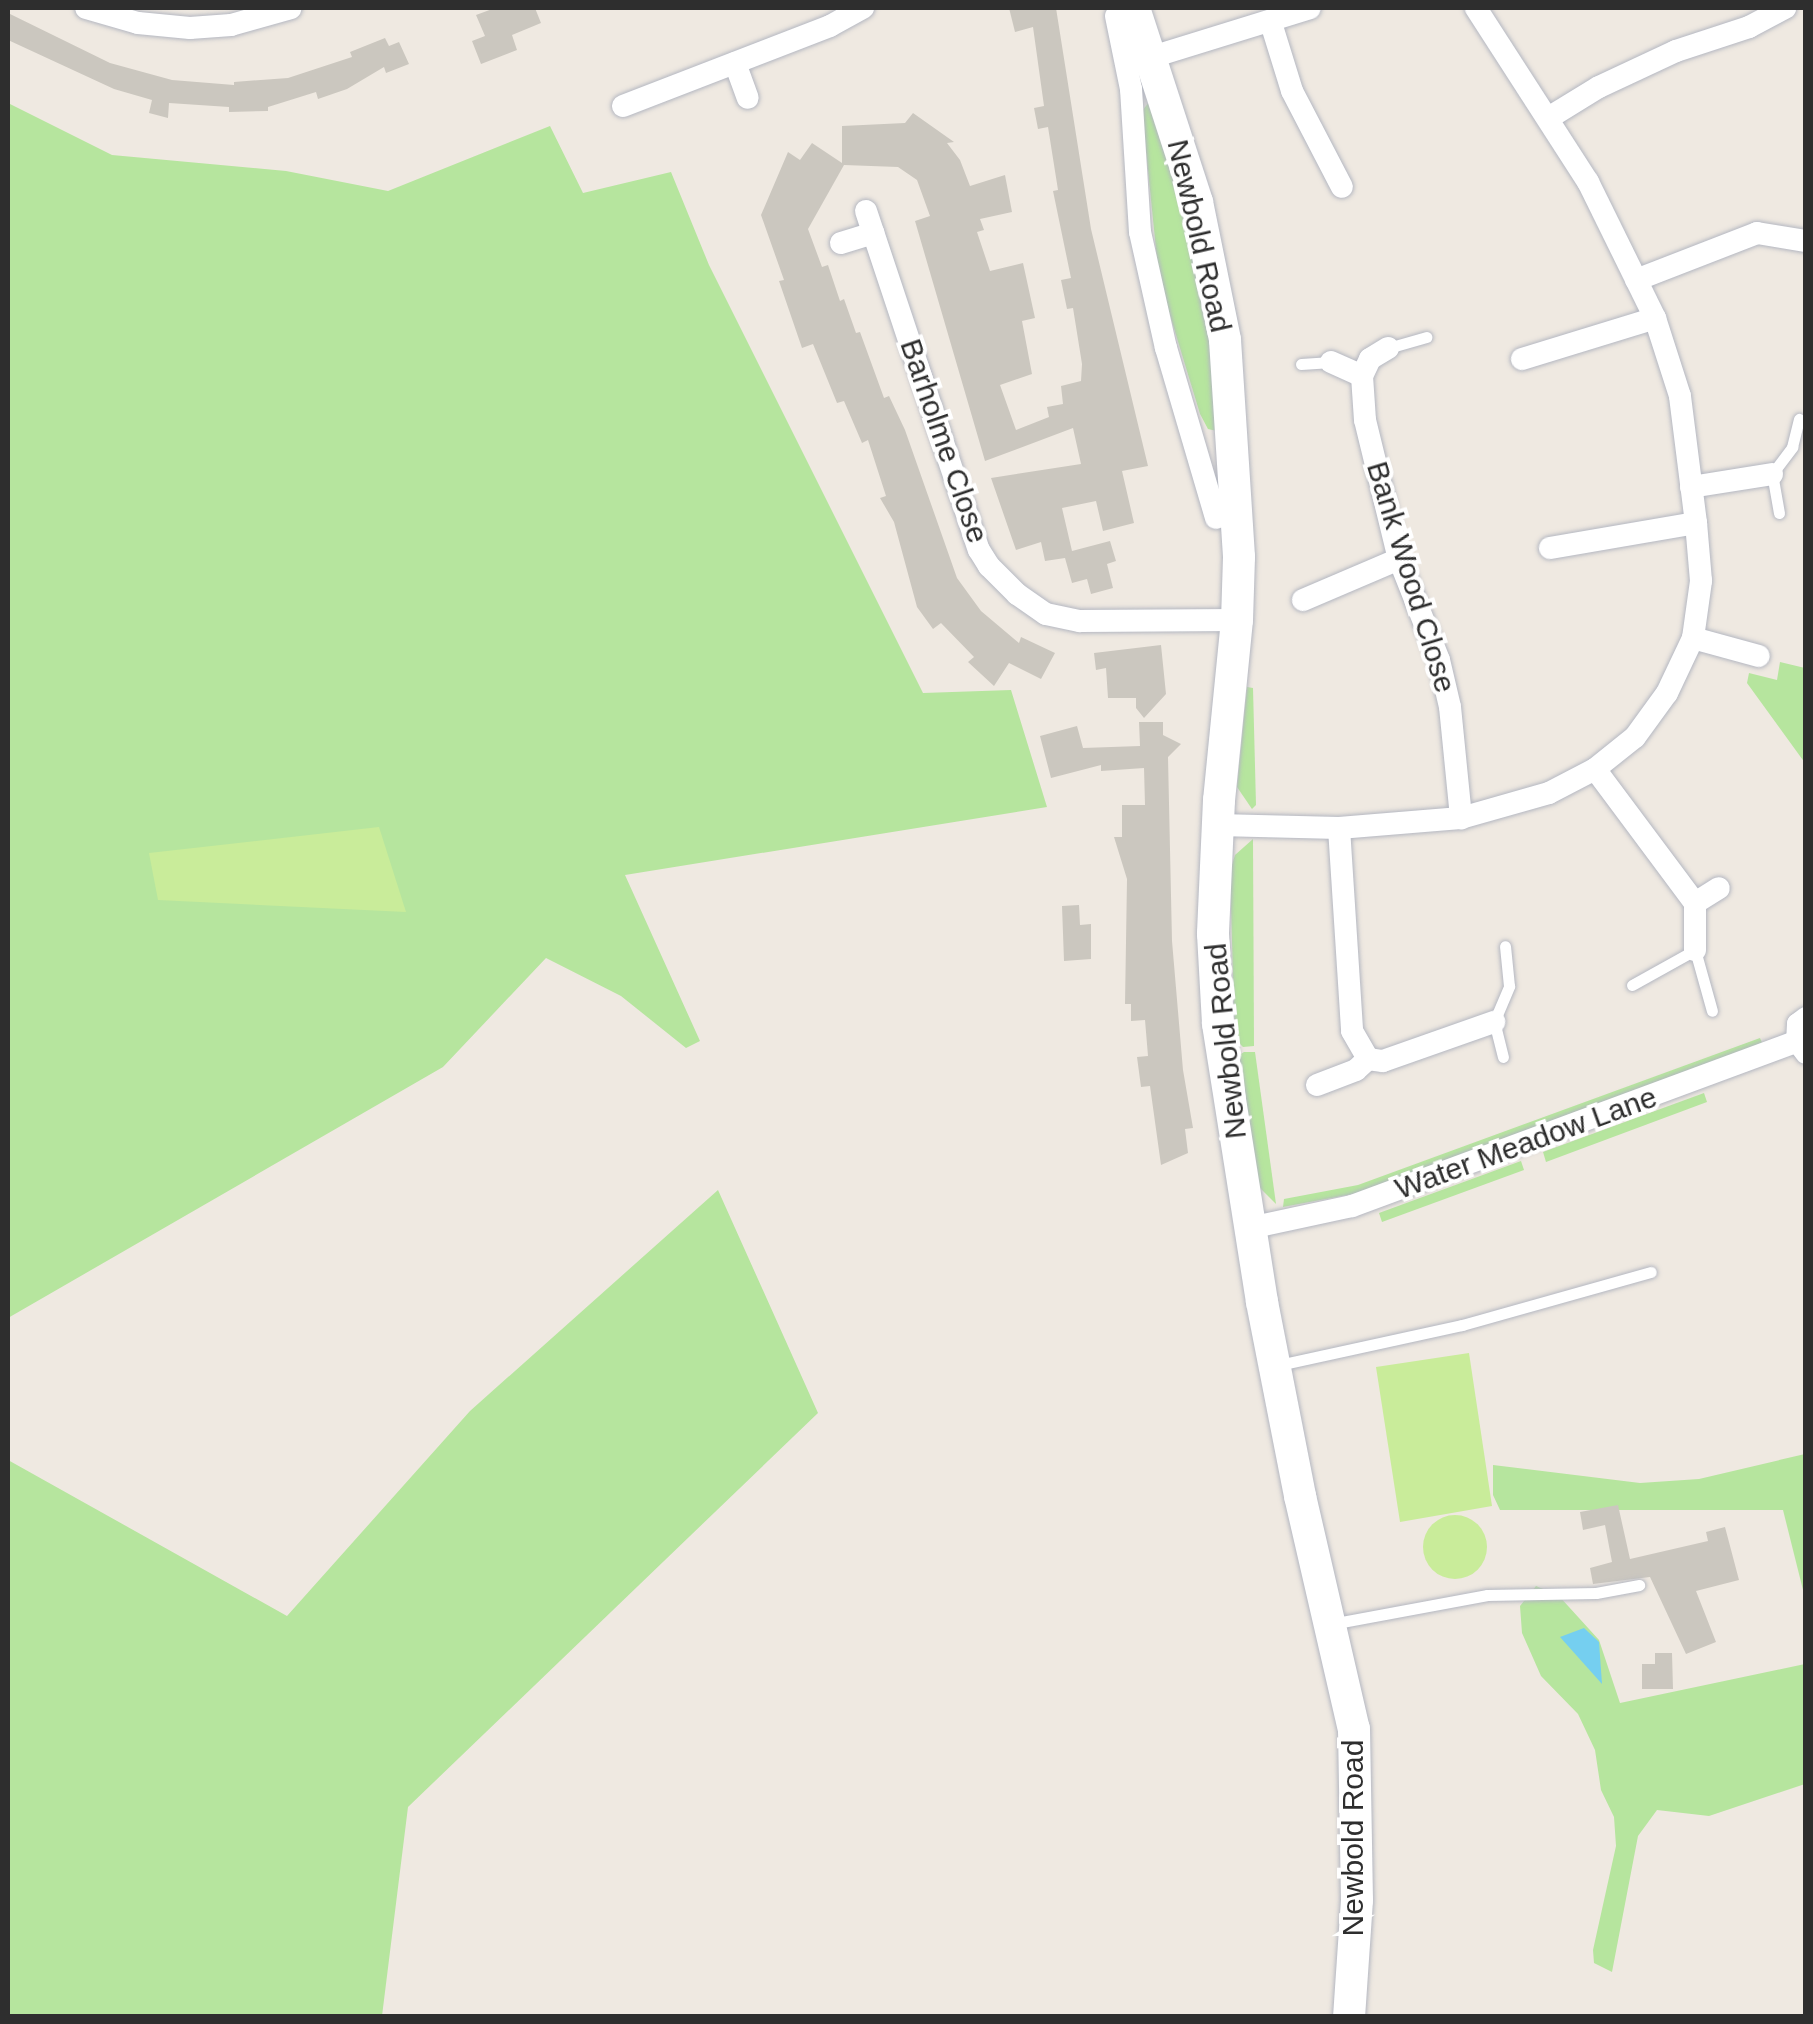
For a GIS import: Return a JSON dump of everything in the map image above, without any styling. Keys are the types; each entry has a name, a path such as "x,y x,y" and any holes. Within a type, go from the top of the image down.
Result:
{"main road":[{"name":"Newbold Road","path":"1125,12 1215,274 1234,446 1237,620 1218,825 1213,934 1218,1024 1274,1366 1354,1729 1358,1900 1348,2016"}],"street":[{"path":"86,8 138,23 190,28 231,25 291,8"},
{"path":"623,106 830,26 863,8"},
{"path":"1147,76 1310,8"},
{"path":"1218,825 1339,828 1461,818 1549,794 1595,769 1635,737 1666,693 1693,638 1701,581 1696,523 1680,396 1656,318 1550,117 1476,8"},
{"path":"1550,117 1676,51 1748,27 1786,8"},
{"path":"1270,22 1292,91 1342,186"},
{"path":"734,62 748,98"},
{"name":"Newbold Road","path":"1147,76 1140,232 1166,348 1216,518"},
{"name":"Barholme Close","path":"841,244 870,222 979,550 1017,594 1046,614 1080,621 1237,620"},
{"path":"1636,280 1756,233 1806,241"},
{"path":"1522,359 1578,330 1656,318"},
{"path":"1332,362 1362,376 1370,359 1388,348"},
{"name":"Bank Wood Close","path":"1362,376 1365,420 1399,559 1447,691 1461,818"},
{"path":"1691,487 1772,474"},
{"path":"1550,548 1696,523"},
{"path":"1303,600 1399,559"},
{"path":"1693,638 1759,656"},
{"path":"1595,769 1695,903 1695,950"},
{"path":"1339,828 1352,1031 1368,1059"},
{"path":"1695,903 1719,888"},
{"name":"Water Meadow Lane","path":"1250,1228 1352,1206 1801,1047 1798,1024 1806,1018"},
{"path":"1317,1085 1356,1070 1368,1059 1384,1061 1494,1022"}],"lane":[{"path":"1388,348 1426,337"},
{"path":"1301,364 1332,362"},
{"path":"1779,513 1772,474 1792,447 1799,419"},
{"path":"1199,452 1234,446"},
{"path":"1504,1057 1494,1022 1509,986 1506,946"},
{"path":"1632,985 1695,950 1712,1010"},
{"path":"1274,1366 1462,1325 1652,1272"},
{"path":"1331,1624 1487,1594 1596,1594 1639,1585"}],"green space":[{"path":"1154,102 1205,290 1217,431 1208,429 1200,414 1159,279 1142,111"},
{"path":"8,103 112,155 286,171 388,191 550,126 583,193 671,172 709,265 923,693 1011,690 1047,807 625,875 700,1041 686,1048 621,996 546,958 443,1067 8,1318"},
{"path":"1780,662 1805,668 1805,763 1747,683 1749,673 1777,680"},
{"path":"1247,687 1253,688 1256,805 1252,809 1237,787"},
{"path":"379,827 406,912 158,900 149,853"},
{"path":"1253,839 1254,1046 1243,1047 1237,1041 1234,1013 1230,871 1235,855"},
{"path":"1760,1038 1764,1047 1374,1190 1283,1207 1284,1199 1358,1185"},
{"path":"1255,1052 1276,1204 1259,1187 1238,1056"},
{"path":"1704,1093 1707,1102 1546,1162 1543,1152"},
{"path":"1521,1161 1524,1170 1382,1222 1379,1213"},
{"path":"718,1190 818,1413 408,1807 382,2016 8,2016 8,1460 287,1616 470,1411"},
{"path":"1469,1353 1492,1506 1400,1522 1376,1367"},
{"path":"1805,1454 1805,1598 1783,1510 1500,1510 1493,1495 1493,1465 1640,1483 1699,1479"},
{"path":"1455,1515 1478,1524 1487,1547 1478,1570 1455,1579 1432,1570 1423,1547 1432,1524"},
{"path":"1536,1586 1559,1596 1599,1640 1620,1703 1805,1664 1805,1784 1709,1816 1657,1810 1638,1836 1612,1972 1594,1963 1593,1950 1616,1846 1614,1817 1601,1790 1595,1750 1578,1714 1541,1676 1522,1633 1520,1606"}],"water":[{"path":"1584,1628 1599,1642 1602,1684 1560,1637"}],"building":[{"path":"495,8 535,8 541,23 512,35 517,50 481,64 472,41 485,36 476,15"},
{"path":"1009,8 1056,8 1091,229 1148,466 1122,471 1134,523 1103,531 1096,501 1062,508 1072,551 1110,541 1116,561 1107,564 1113,588 1091,594 1087,579 1072,583 1065,558 1045,561 1041,542 1016,550 991,478 1081,464 1073,428 985,461 915,221 930,216 917,180 898,167 844,165 808,229 822,267 828,265 840,301 844,299 856,333 860,332 884,398 889,396 905,430 957,578 981,611 1019,643 1021,637 1055,653 1041,679 1009,663 994,686 968,662 974,657 941,623 933,629 917,607 894,522 880,498 886,496 868,440 862,443 844,401 837,403 813,344 802,348 761,215 788,152 800,160 812,143 842,163 842,126 905,123 913,113 954,142 947,143 960,160 970,186 1005,175 1012,212 980,219 984,230 977,232 990,271 1023,263 1035,318 1022,321 1032,374 1000,385 1016,430 1049,417 1047,407 1063,404 1061,386 1081,381 1082,364 1073,308 1067,309 1061,280 1071,278 1053,191 1058,190 1048,127 1038,129 1034,108 1044,106 1033,27 1015,32"},
{"path":"8,13 110,63 172,80 234,85 288,78 352,57 350,52 385,38 389,46 399,42 409,64 386,73 384,67 347,89 318,99 316,92 268,107 268,111 229,112 229,107 169,103 168,118 149,113 152,100 114,89 8,40"},
{"path":"1161,645 1166,694 1144,718 1136,708 1136,698 1108,698 1106,668 1096,670 1094,653"},
{"path":"1139,722 1163,722 1163,735 1181,744 1168,757 1172,941 1183,1070 1193,1128 1185,1129 1188,1153 1161,1165 1150,1086 1141,1087 1137,1057 1148,1056 1145,1020 1131,1021 1131,1004 1125,1004 1127,879 1114,837 1122,837 1122,805 1145,805 1144,768 1101,771 1101,765 1051,778 1040,736 1077,726 1083,748 1140,746"},
{"path":"1079,905 1080,925 1091,924 1091,959 1064,961 1062,906"},
{"path":"1618,1505 1630,1559 1708,1541 1706,1532 1725,1527 1739,1580 1696,1591 1716,1642 1686,1654 1650,1577 1593,1584 1590,1568 1612,1562 1605,1525 1583,1530 1580,1512"},
{"path":"1655,1653 1672,1653 1673,1689 1642,1689 1642,1664 1655,1664"}]}
